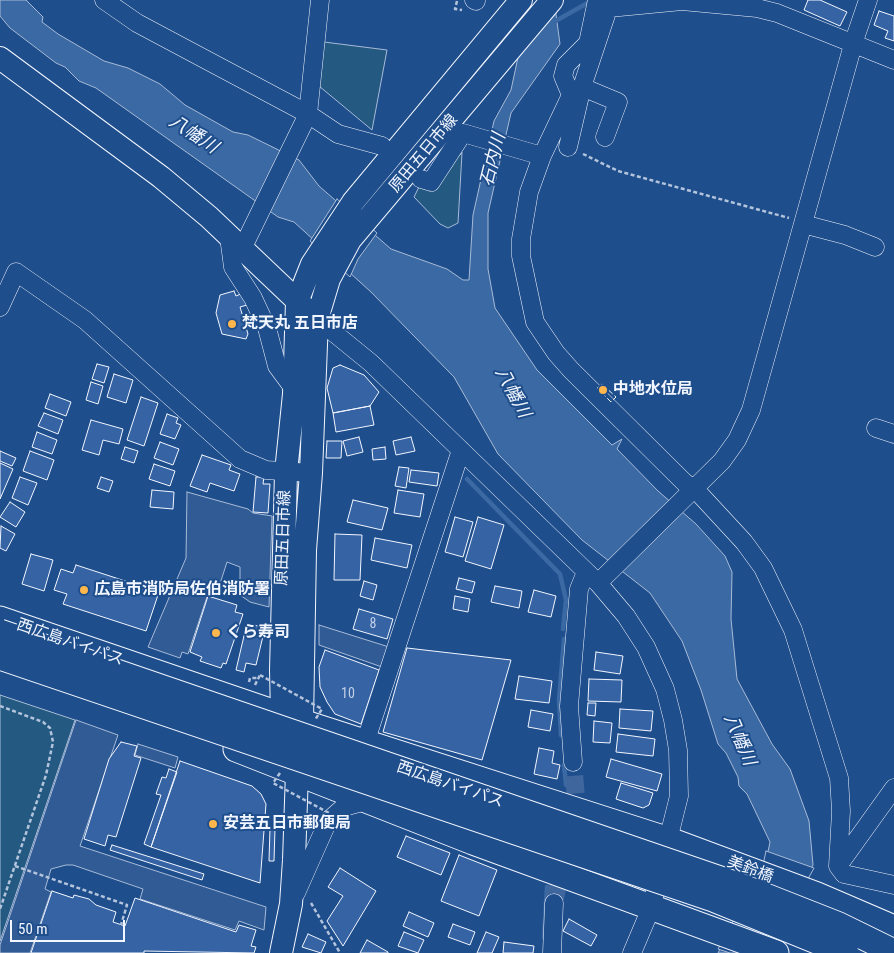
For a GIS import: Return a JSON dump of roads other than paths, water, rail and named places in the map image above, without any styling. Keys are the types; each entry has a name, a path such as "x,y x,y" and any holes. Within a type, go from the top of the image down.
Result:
{"highway":[{"name":"西広島バイパス","path":"0,618 292,719 676,842"},
{"name":"西広島バイパス","path":"0,632 735,884 839,925 894,952"},
{"name":"西広島バイパス","path":"0,657 714,899 846,953"},
{"path":"0,667 118,706 297,772 474,842 776,953"},
{"name":"美鈴橋","path":"676,842 824,898 894,928"}],"main road":[{"name":"原田五日市線","path":"281,953 300,903 297,772 292,719 281,670 286,472 294,390 297,302 310,270 332,231 484,42 521,0"},
{"name":"原田五日市線","path":"292,719 311,473 317,319 327,286 350,240 552,0"},
{"path":"0,58 161,177 240,242 297,302 317,319"}],"street":[{"path":"104,0 146,27 308,114 338,134 382,146"},
{"path":"294,390 277,366 267,328 253,298 233,267 240,242 308,114 320,0"},
{"path":"573,762 568,706 579,589 597,577 691,493 722,461 737,440 751,410 800,222 854,39 868,0"},
{"path":"568,147 577,91 604,4 682,1 757,8 854,39 894,60"},
{"path":"577,91 618,102 605,137"},
{"path":"577,91 536,154 529,192 521,240 524,276 535,322 556,353 685,483 691,493 744,542 763,568 793,630 839,778 841,811 838,866 844,874 894,885"},
{"path":"421,179 431,182 463,133 536,154"},
{"path":"800,222 845,235 875,247"},
{"path":"0,307 16,272 85,320 240,459 266,470 311,473"},
{"path":"317,319 371,363 597,577 646,647 665,689 678,750 679,796 676,842 654,909 632,953"},
{"path":"876,428 894,434"},
{"path":"366,743 461,450"},
{"path":"838,866 894,788"},
{"path":"300,903 328,821 344,807 370,800"},
{"path":"824,898 871,907 894,914"},
{"path":"552,953 554,903"}],"water":[{"path":"0,0 26,0 43,17 42,22 58,34 104,61 128,68 160,84 185,105 233,132 248,135 299,160 319,186 391,249 447,269 463,280 469,280 473,215 494,121 511,90 526,20 554,0 560,44 511,113 488,213 488,269 495,308 537,370 612,445 622,439 617,449 658,491 696,524 725,556 732,572 731,619 737,679 772,744 790,769 809,821 813,865 765,953 718,953 765,866 770,842 747,794 739,786 738,777 726,753 718,744 701,690 682,641 650,593 582,540 498,454 454,377 371,292 294,222 278,217 96,88 79,81 65,67 56,63 10,28 0,16"}],"waterway":[{"path":"552,23 591,1"},
{"path":"467,479 560,574 566,600 563,629"},
{"path":"561,735 559,700 564,639"},
{"path":"564,765 566,785"},
{"path":"544,938 547,887"}],"tunnel":[{"path":"571,820 576,798 573,762"},
{"path":"554,903 562,865"}],"place":[{"name":"梵天丸 五日市店","path":"232,324"},
{"name":"中地水位局","path":"603,390"},
{"name":"広島市消防局佐伯消防署","path":"84,590"},
{"name":"くら寿司","path":"216,633"},
{"name":"安芸五日市郵便局","path":"213,824"}],"water label":[{"name":"八幡川","path":"193,135"},
{"name":"石内川","path":"494,160"},
{"name":"八幡川","path":"512,393"},
{"name":"八幡川","path":"739,740"}]}
